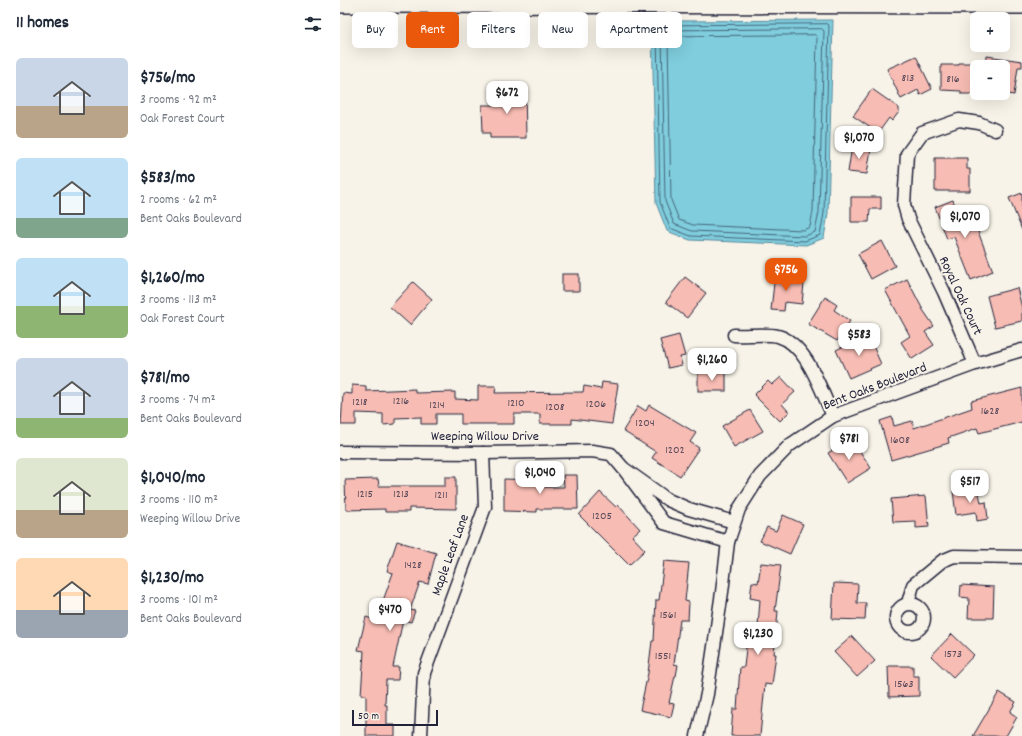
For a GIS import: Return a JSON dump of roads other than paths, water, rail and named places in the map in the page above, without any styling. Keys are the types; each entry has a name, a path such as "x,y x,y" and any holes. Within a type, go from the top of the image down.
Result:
{"main road":[{"path":"340,4 1022,5"}],"street":[{"name":"Royal Oak Court","path":"975,364 944,292 921,249 908,219 904,205 907,154 922,134 941,125 959,120 979,123 995,130"},
{"path":"734,335 778,336 797,348 805,356 833,416"},
{"name":"Bent Oaks Boulevard","path":"696,736 707,694 728,542 739,510 760,476 790,445 833,416 975,364 1022,350"},
{"name":"Weeping Willow Drive","path":"340,452 483,453 592,451 611,454 664,523 728,542"},
{"name":"Maple Leaf Lane","path":"421,736 424,673 485,507 483,453"},
{"name":"Weeping Willow Drive","path":"623,468 668,500 689,509 734,522"},
{"path":"908,603 912,585 942,561 954,556 1022,557"}],"water":[{"path":"833,20 828,213 824,238 806,245 690,240 667,231 656,203 652,48 682,48 682,21"}]}
